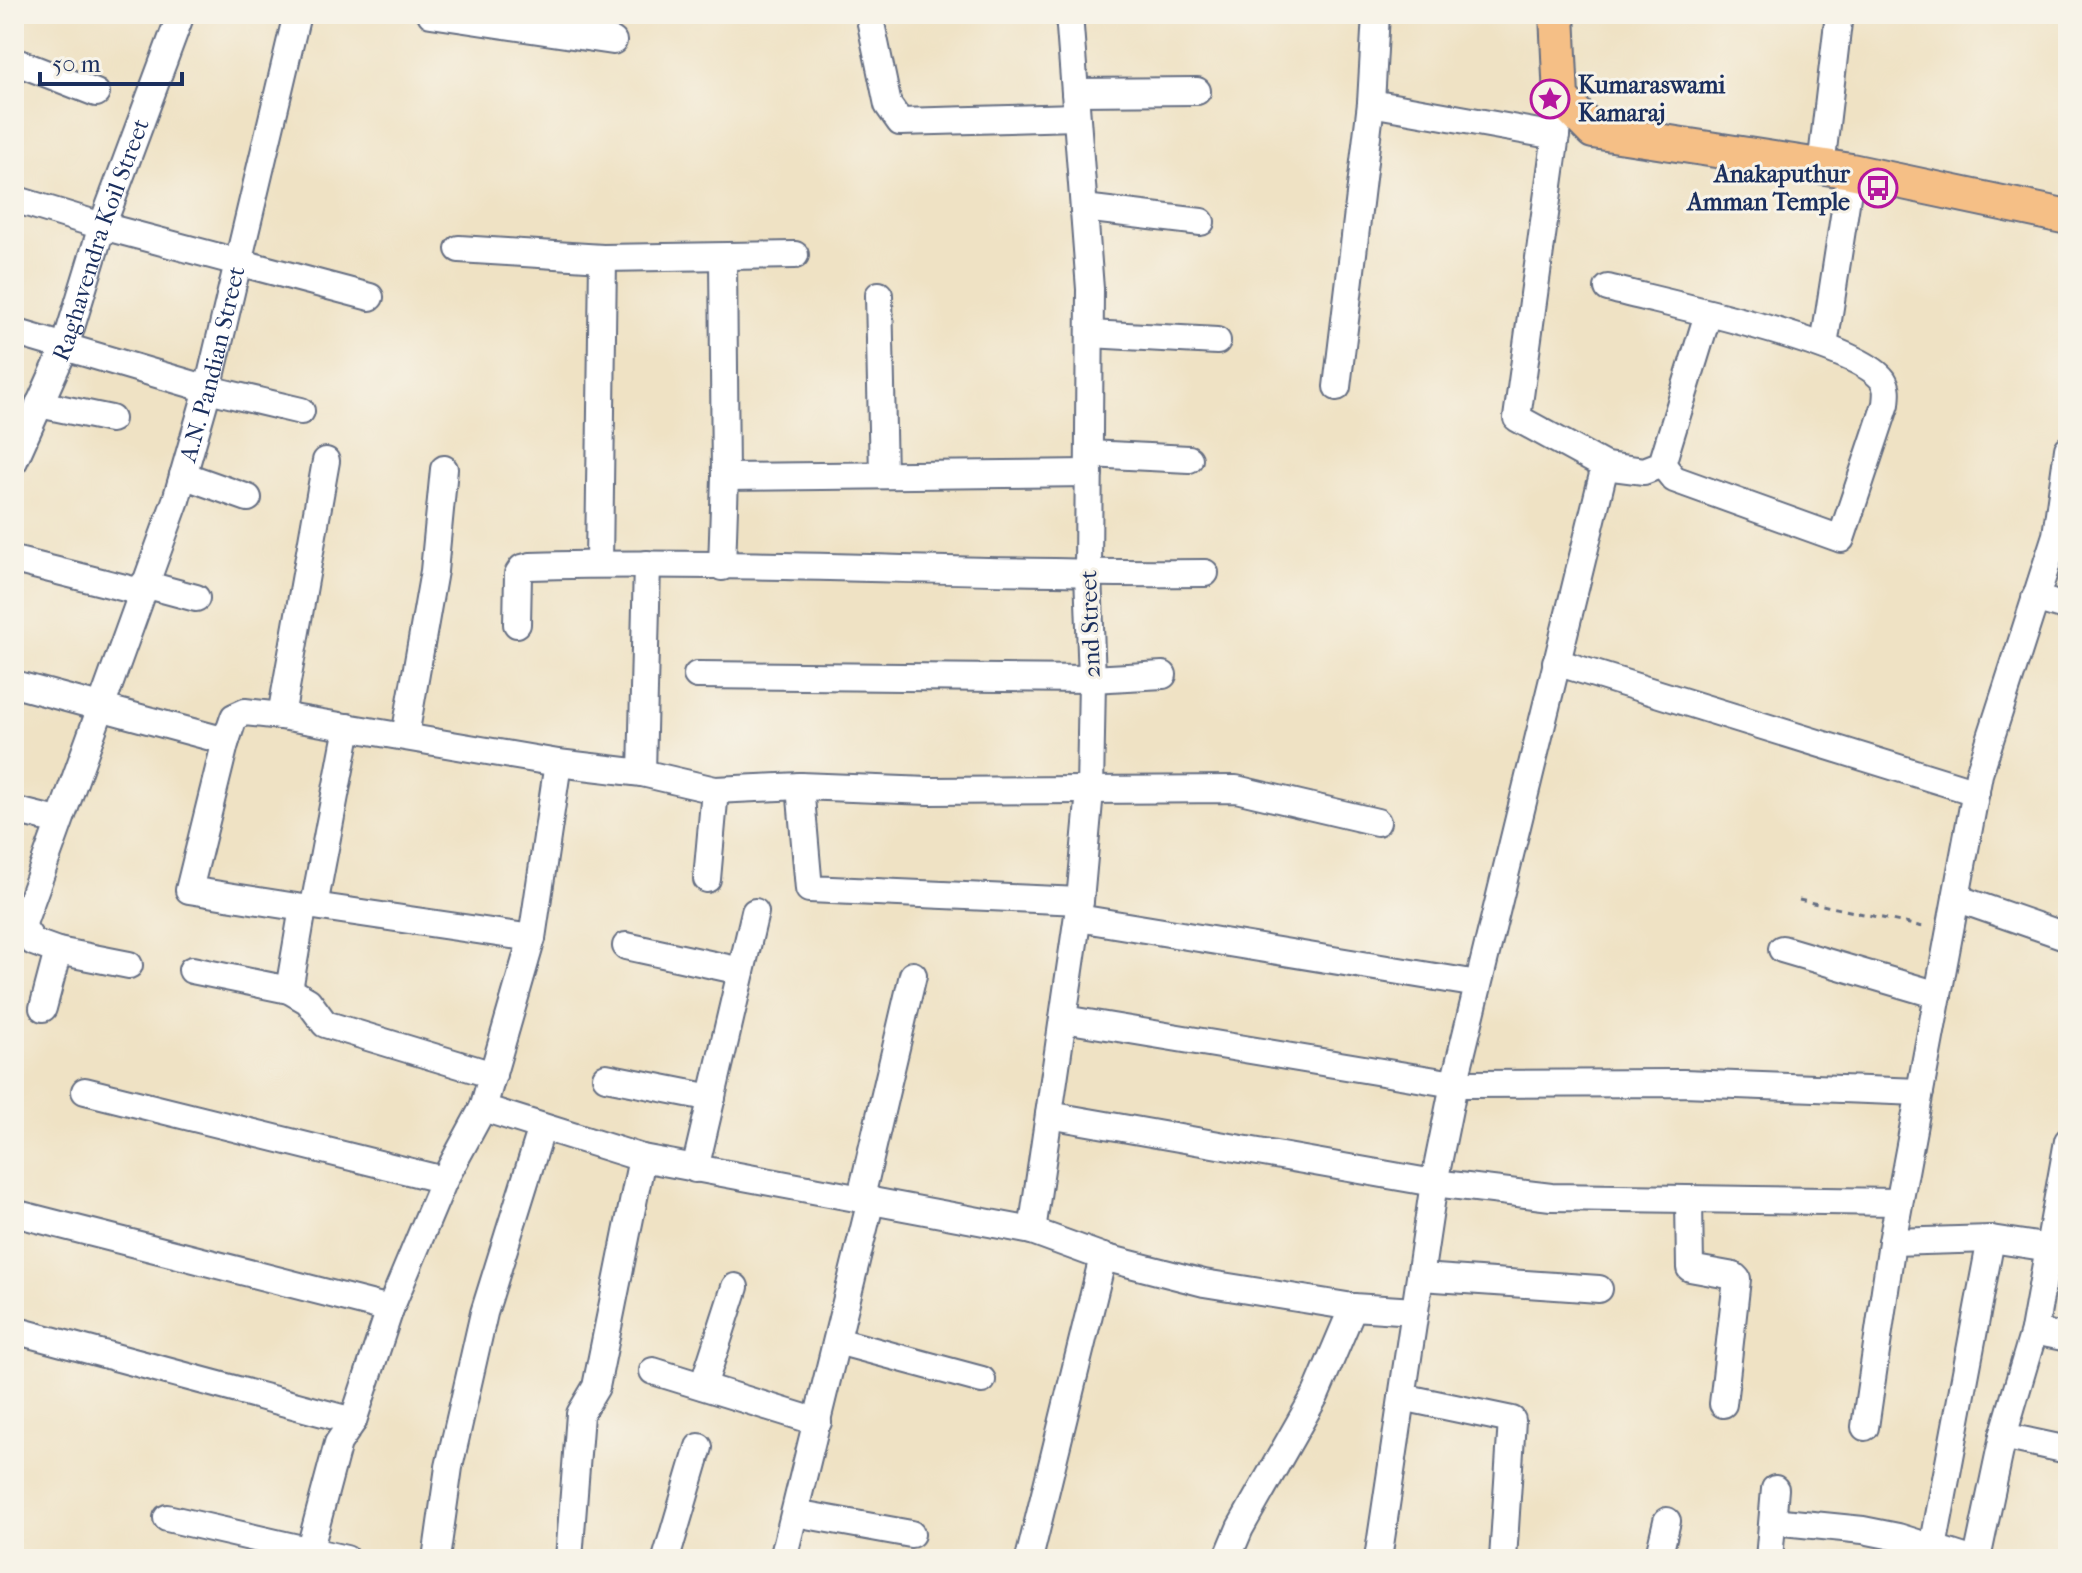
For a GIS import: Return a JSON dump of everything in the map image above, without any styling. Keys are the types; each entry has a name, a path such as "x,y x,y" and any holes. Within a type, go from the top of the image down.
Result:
{"main road":[{"path":"1557,14 1561,98 1593,131 1836,169 2068,217"}],"street":[{"name":"Raghavendra Koil Street","path":"14,461 65,347 102,226 181,14"},
{"name":"A.N. Pandian Street","path":"58,951 33,942 22,926 183,475 208,389 297,14"},
{"path":"431,14 613,41"},
{"path":"869,14 888,105 900,122 1197,91"},
{"name":"2nd Street","path":"1032,1231 1079,910 1090,791 1090,289 1069,14"},
{"path":"1337,387 1371,103 1376,14"},
{"path":"1824,346 1836,169 1839,14"},
{"path":"14,61 96,93"},
{"path":"1561,98 1517,418 1605,466 1644,471 1662,464"},
{"path":"1371,103 1556,136"},
{"path":"14,199 102,226 370,297"},
{"path":"1084,208 1201,222"},
{"path":"459,249 603,258 795,255"},
{"path":"599,564 603,258"},
{"path":"722,567 725,477 723,258"},
{"path":"1608,288 1824,346 1872,370 1888,390 1841,539 1674,479 1662,464"},
{"path":"879,295 883,475"},
{"path":"1662,464 1708,314"},
{"path":"14,332 208,389 301,411"},
{"path":"1090,334 1217,341"},
{"path":"39,404 111,419"},
{"path":"1865,1427 1892,1242 1979,774 2056,535 2068,449"},
{"path":"725,477 883,475 1189,459"},
{"path":"281,716 326,461"},
{"path":"1378,1559 1434,1183 1454,1084 1605,466"},
{"path":"405,736 434,571 444,469"},
{"path":"183,475 248,498"},
{"path":"14,560 196,598"},
{"path":"642,773 647,564"},
{"path":"517,624 518,574 522,568 647,564 1088,574 1205,573"},
{"path":"2035,598 2068,608"},
{"path":"1556,662 1976,792"},
{"path":"697,675 1092,679 1163,675"},
{"path":"14,684 226,741 228,732"},
{"path":"532,938 189,890 228,732 238,714 281,716 558,763 642,773 715,790 800,786 929,791 1236,789 1377,822"},
{"path":"289,990 348,727"},
{"path":"309,1552 338,1443 353,1421 390,1309 444,1180 483,1108 532,938 558,763"},
{"path":"800,786 809,889 1079,910 1478,984"},
{"path":"707,879 715,790"},
{"path":"14,810 58,821"},
{"path":"1956,898 2068,937"},
{"path":"695,1169 755,912"},
{"path":"626,946 741,971"},
{"path":"1782,949 1938,995"},
{"path":"43,1008 58,951 129,965"},
{"path":"192,970 289,990 308,1001 325,1024 493,1075"},
{"path":"783,1559 837,1341 913,975"},
{"path":"1064,1019 1454,1084 1683,1083 1920,1092"},
{"path":"606,1077 712,1098"},
{"path":"85,1091 444,1180"},
{"path":"483,1108 642,1158 1032,1231 1103,1257 1204,1283 1353,1307 1415,1311"},
{"path":"1049,1115 1434,1183 1551,1197 1899,1202"},
{"path":"436,1559 449,1467 484,1313 542,1127"},
{"path":"1977,1559 2003,1436 2034,1331 2068,1144"},
{"path":"569,1559 580,1414 596,1387 642,1158"},
{"path":"1689,1200 1690,1268 1737,1279 1723,1404"},
{"path":"14,1213 390,1309"},
{"path":"1892,1242 1991,1239 2050,1248"},
{"path":"1933,1548 1991,1239"},
{"path":"1029,1559 1103,1257"},
{"path":"1421,1277 1599,1289"},
{"path":"703,1386 735,1287"},
{"path":"1227,1559 1240,1528 1316,1394 1353,1307"},
{"path":"14,1330 353,1421"},
{"path":"2034,1331 2068,1338"},
{"path":"837,1341 982,1380"},
{"path":"653,1371 818,1422"},
{"path":"1402,1397 1512,1420 1503,1559"},
{"path":"2003,1436 2068,1450"},
{"path":"666,1559 699,1447"},
{"path":"1769,1559 1775,1489"},
{"path":"795,1513 911,1534"},
{"path":"167,1518 346,1559"},
{"path":"1658,1559 1667,1521"},
{"path":"1773,1521 1863,1530 1894,1548 1933,1548 1968,1559"}],"path":[{"path":"1799,900 1949,933"}],"place":[{"name":"Kumaraswami Kamaraj","path":"1550,99"},
{"name":"Anakaputhur Amman Temple","path":"1878,188"}]}
